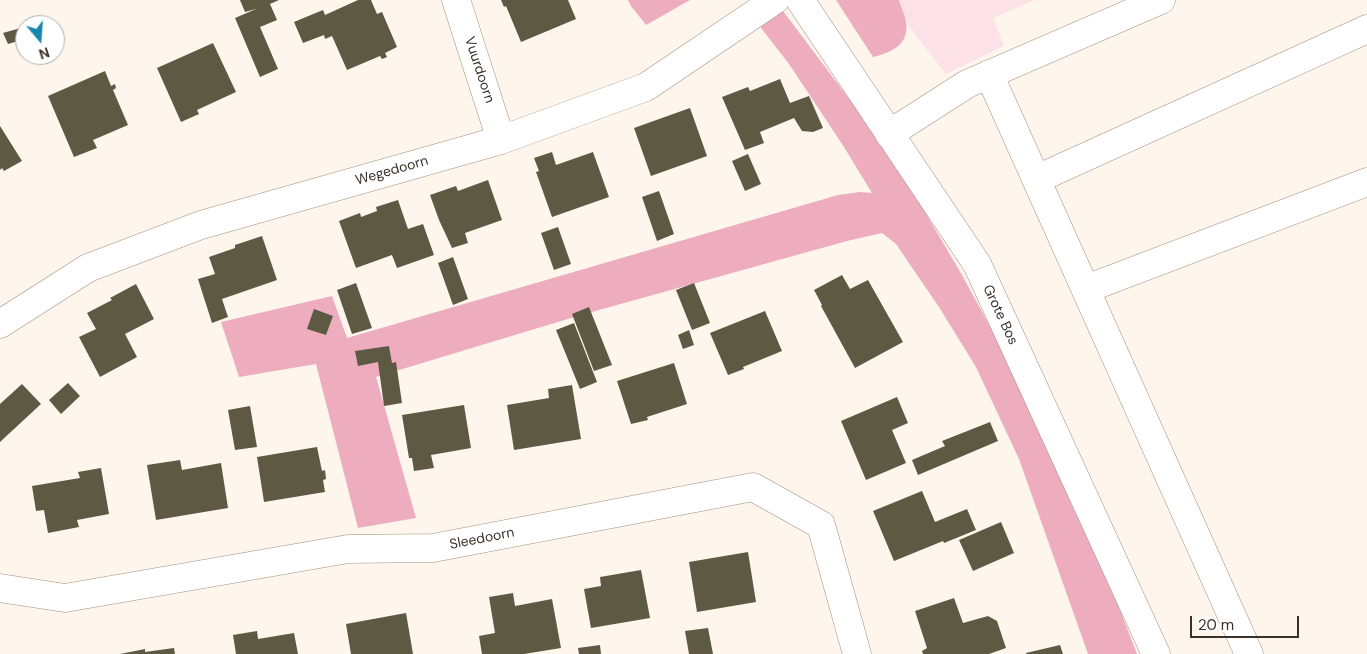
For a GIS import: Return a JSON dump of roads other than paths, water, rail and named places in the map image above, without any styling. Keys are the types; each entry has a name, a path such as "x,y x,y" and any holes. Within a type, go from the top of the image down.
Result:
{"street":[{"name":"Vuurdoorn","path":"456,0 501,140"},
{"name":"Wegedoorn","path":"0,324 88,268 201,225 501,140 646,87 775,0"},
{"name":"Grote Bos","path":"800,0 976,264 1156,654"},
{"path":"889,134 967,84 1161,0"},
{"path":"1037,179 1367,28"},
{"path":"989,74 1248,654"},
{"path":"1086,289 1367,182"},
{"name":"Sleedoorn","path":"0,588 65,598 348,549 433,548 753,486 821,524 857,654"}]}
